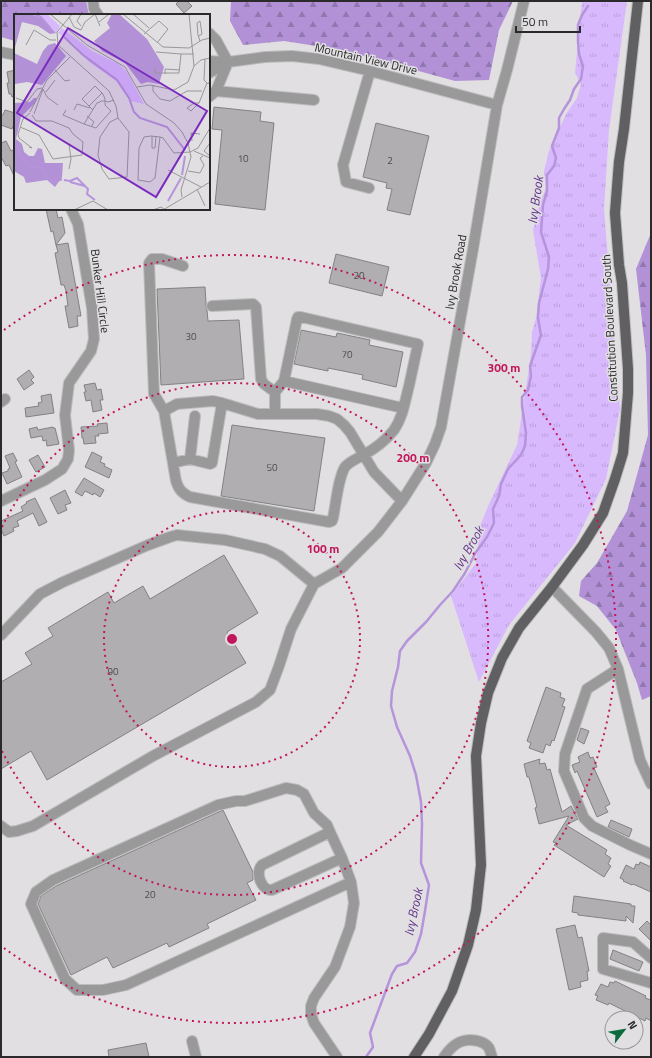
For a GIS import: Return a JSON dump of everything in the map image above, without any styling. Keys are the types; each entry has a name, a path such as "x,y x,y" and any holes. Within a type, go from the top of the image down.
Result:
{"main road":[{"name":"Constitution Boulevard South","path":"414,1057 429,1034 452,991 468,945 476,910 481,865 476,756 481,723 488,693 502,658 519,628 583,546 603,513 623,453 628,392 628,369 615,213 619,162 638,1"}],"street":[{"path":"93,1 94,9 97,14"},
{"name":"Ivy Brook Road","path":"314,584 342,568 378,532 402,501 426,463 435,444 441,427 497,105 524,1"},
{"path":"210,35 216,40 228,62 213,94 314,100"},
{"path":"1,52 14,55"},
{"name":"Mountain View Drive","path":"210,61 228,62 265,57 292,56 319,59 497,105"},
{"name":"Mountain View Drive","path":"210,72 228,62"},
{"path":"369,188 346,182 343,165 370,71"},
{"name":"Bunker Hill Circle","path":"1,501 45,480 62,470 68,459 69,450 65,415 69,383 91,351 94,339 92,308 78,224 71,210"},
{"path":"183,266 162,259 152,259 149,263 154,394 164,411 176,481 180,490 190,497 329,522 332,521 334,518 340,481 345,467 350,462 376,448 394,430 399,420 418,344 298,317 284,381 274,392 275,414"},
{"path":"212,306 253,304 256,307 261,379 264,384 274,392"},
{"path":"284,381 403,408"},
{"path":"164,411 177,404 203,401 222,403 258,414 317,414 337,419 350,432 374,472 402,501"},
{"path":"173,463 190,459 210,464 212,463 222,403"},
{"path":"190,459 195,416"},
{"path":"1,635 40,594 63,582 148,545 177,535 225,540 265,549 280,556 314,584 291,629 270,690 256,702 153,756 33,826 9,832 1,826"},
{"path":"552,587 596,632 609,648 618,669 640,760 651,784"},
{"path":"618,669 587,689 565,754 564,771 584,818 592,826 651,854"},
{"path":"337,1057 314,1023 311,1014 311,1006 314,998 334,967 350,927 354,903 351,882 327,825 314,813 304,794 297,790 286,788 245,801 236,801 218,805 203,811 53,880 36,892 31,904 65,979 77,990 103,990 126,985 351,882"},
{"path":"330,832 262,865 258,875 264,887 268,890 272,890 342,858"},
{"path":"651,958 633,942 604,938 602,969 651,983"},
{"path":"444,1057 447,1052 460,1042 468,1040 478,1041 485,1044 489,1048 492,1057"},
{"path":"192,1041 196,1057"}],"green space":[{"path":"1,1 86,1 89,14 14,14 14,41 1,37"},
{"path":"231,1 513,1 499,30 489,80 455,81 342,50 284,41 243,45 230,21"},
{"path":"582,1 627,1 609,130 604,209 620,409 606,479 575,543 509,625 479,682 451,596 476,563 480,526 517,445 531,355 532,332 536,318 541,278 533,230 539,206 546,188 544,171 549,151 566,114 577,98 581,84 575,73"},
{"path":"651,233 651,696 642,700 637,683 616,630 597,606 579,596 581,581 597,563 627,511 648,435 646,355 636,269"}],"building":[{"path":"179,1 187,1 192,6 184,13 176,4"},
{"path":"14,70 14,96 12,97 11,94 9,94 7,72"},
{"path":"214,107 261,112 260,121 274,123 265,210 215,204 222,130 212,129"},
{"path":"5,110 14,113 14,124 12,129 1,125 1,115 3,115"},
{"path":"376,123 429,136 410,215 387,210 392,189 386,188 387,183 363,177"},
{"path":"6,141 11,151 14,150 14,176 9,165 6,166 1,157 1,143"},
{"path":"46,210 56,210 58,218 62,217 65,233 56,245 53,231 51,232"},
{"path":"68,243 81,316 77,316 78,326 69,328 65,306 68,306 66,291 64,285 61,285 55,253 58,252 56,245"},
{"path":"336,254 389,267 382,296 329,283"},
{"path":"205,287 208,321 239,320 244,379 161,385 157,289"},
{"path":"301,330 336,337 337,333 370,340 369,345 403,352 396,387 362,379 363,375 328,368 328,371 294,364"},
{"path":"29,370 34,377 31,380 34,383 24,390 17,379"},
{"path":"95,383 97,390 101,389 103,400 100,400 102,410 93,412 91,400 86,401 84,385"},
{"path":"51,394 54,413 26,417 25,408 39,406 38,403 42,402 41,396"},
{"path":"107,423 108,433 98,434 99,436 95,436 96,443 84,444 81,427 98,426 97,424"},
{"path":"232,425 325,438 314,511 221,496"},
{"path":"37,427 38,430 53,427 55,428 59,444 47,446 46,440 43,441 42,436 31,438 29,429"},
{"path":"92,452 102,457 100,462 112,470 109,478 85,467"},
{"path":"13,453 17,461 15,462 22,477 7,484 2,473 8,471 10,468 5,456"},
{"path":"38,455 45,467 36,472 29,460"},
{"path":"84,478 104,490 100,497 94,493 93,495 85,491 82,496 75,492"},
{"path":"65,490 71,503 65,505 67,510 58,514 50,498"},
{"path":"35,498 47,522 39,526 33,513 17,521 19,526 13,528 14,531 4,536 1,529 1,521 23,511 21,507 27,503 26,502"},
{"path":"224,555 258,613 227,632 246,663 47,780 31,751 1,769 1,682 32,664 25,653 53,636 48,628 108,592 114,603 143,586 150,599"},
{"path":"546,687 561,693 560,697 565,699 562,706 565,707 554,741 552,740 550,746 546,744 543,753 529,748 531,743 527,741"},
{"path":"581,728 589,731 584,744 577,740"},
{"path":"588,752 590,758 593,757 597,767 594,768 610,804 605,807 608,812 597,817 577,771 575,773 572,765 580,762 578,757"},
{"path":"540,759 539,764 545,763 547,770 550,769 562,812 571,806 578,819 566,825 607,850 605,854 611,858 608,864 611,866 604,877 554,845 556,843 553,842 569,816 539,824 535,808 537,807 524,764"},
{"path":"223,810 253,872 253,880 247,883 256,900 207,924 209,928 169,947 167,943 113,968 107,957 71,975 38,904 41,896 56,886"},
{"path":"611,820 632,829 629,837 608,827"},
{"path":"640,862 651,867 651,892 623,881 624,880 620,878 626,865 634,869 636,864 639,865"},
{"path":"574,896 631,904 631,906 635,906 633,923 626,916 626,921 578,915 578,913 572,912"},
{"path":"647,921 651,925 651,941 639,929"},
{"path":"575,925 578,938 582,937 589,971 587,971 588,980 580,982 581,987 569,990 556,929"},
{"path":"613,950 643,962 639,971 610,959"},
{"path":"615,981 646,996 645,998 651,1000 651,1021 646,1018 644,1020 644,1010 623,1010 609,1003 608,1005 596,1000 598,996 595,995 601,984 608,987 610,982 614,983"},
{"path":"146,1043 149,1057 109,1057 108,1050"}],"waterway":[{"name":"Ivy Brook","path":"366,1057 373,1047 370,1033 392,974 397,966 407,963 415,952 421,934 429,885 421,863 421,802 416,775 410,756 397,727 391,706 392,691 400,651 407,641 453,591 476,552 487,537 494,523 493,509 499,496 501,484 508,469 521,455 525,446 526,433 522,397 528,390 531,376 530,366 541,335 538,318 539,303 548,269 549,257 541,232 543,205 547,191 547,175 554,166 556,158 552,146 559,128 559,118 581,79 583,66 579,54 578,25 588,6"}]}
